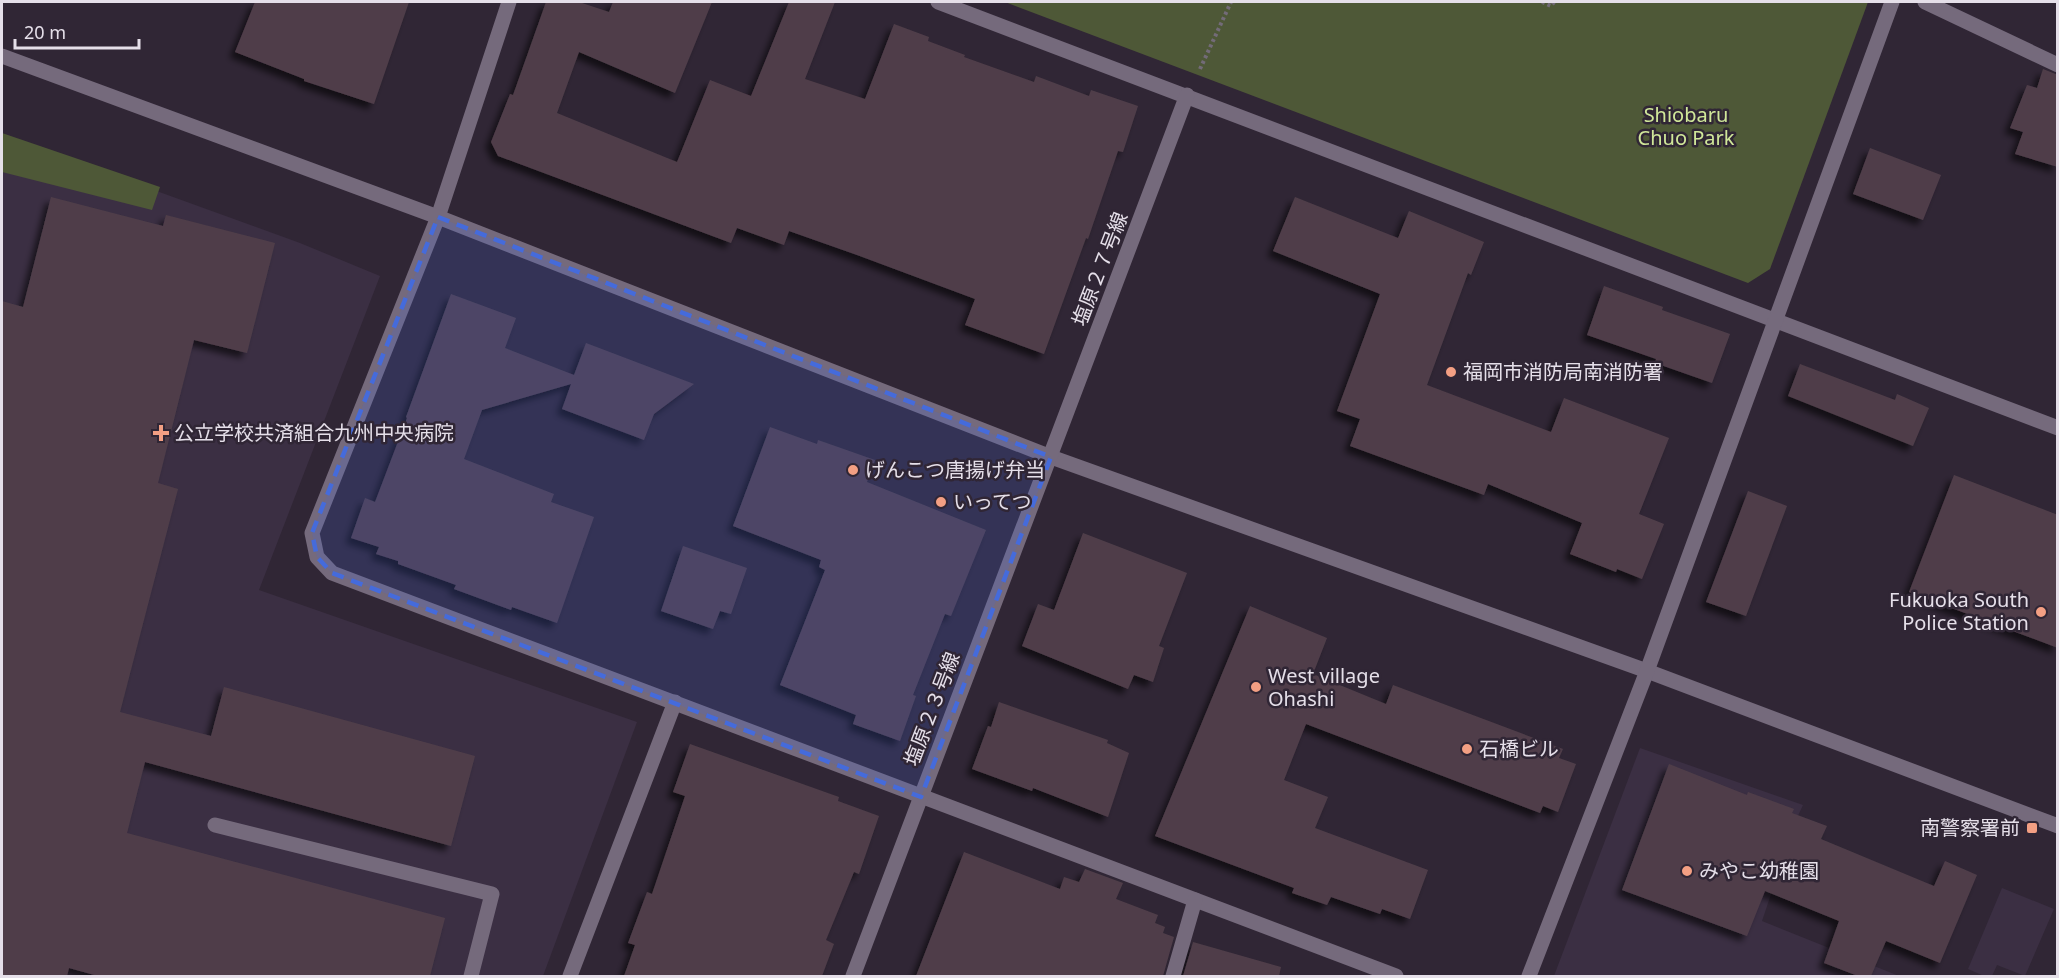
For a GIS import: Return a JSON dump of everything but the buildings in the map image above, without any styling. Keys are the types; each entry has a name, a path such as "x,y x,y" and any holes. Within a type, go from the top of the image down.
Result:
{"street":[{"path":"509,2 438,218 312,533 317,557 332,573 1396,976"},
{"path":"938,2 972,7 1187,95 2058,428"},
{"path":"1529,976 1647,672 1892,2"},
{"path":"1925,2 2058,65"},
{"path":"2,56 438,218 1051,457 1647,672 2058,826"},
{"name":"塩原２７号線","path":"1051,457 1187,95"},
{"name":"塩原２３号線","path":"853,976 1051,457"},
{"path":"570,976 675,702"},
{"path":"215,825 492,894 471,976"},
{"path":"1173,976 1195,900"}],"path":[{"path":"1187,95 1231,2"},
{"path":"1542,2 1551,6 1554,2"}],"highlighted area":[{"path":"438,217 1051,457 921,797 332,573 317,557 312,533"}],"shaded area":[{"name":"公立学校共済組合九州中央病院","path":"2,135 300,243 380,276 259,590 637,722 543,976 2,976"},
{"name":"みやこ幼稚園","path":"1640,748 1803,805 1762,921 1899,976 1554,976"},
{"path":"2002,888 2054,909 2025,976 1997,965 1992,976 1984,976 1968,969"}],"green space":[{"name":"Shiobaru Chuo Park","path":"1005,2 1868,2 1770,269 1748,283"},
{"path":"2,133 160,187 152,210 2,172"}],"place":[{"name":"福岡市消防局南消防署","path":"1451,372"},
{"name":"公立学校共済組合九州中央病院","path":"161,433"},
{"name":"げんこつ唐揚げ弁当","path":"853,470"},
{"name":"いってつ","path":"941,502"},
{"name":"Fukuoka South Police Station","path":"2041,612"},
{"name":"West village Ohashi","path":"1256,687"},
{"name":"石橋ビル","path":"1467,749"},
{"name":"南警察署前","path":"2032,828"},
{"name":"みやこ幼稚園","path":"1687,871"}]}
